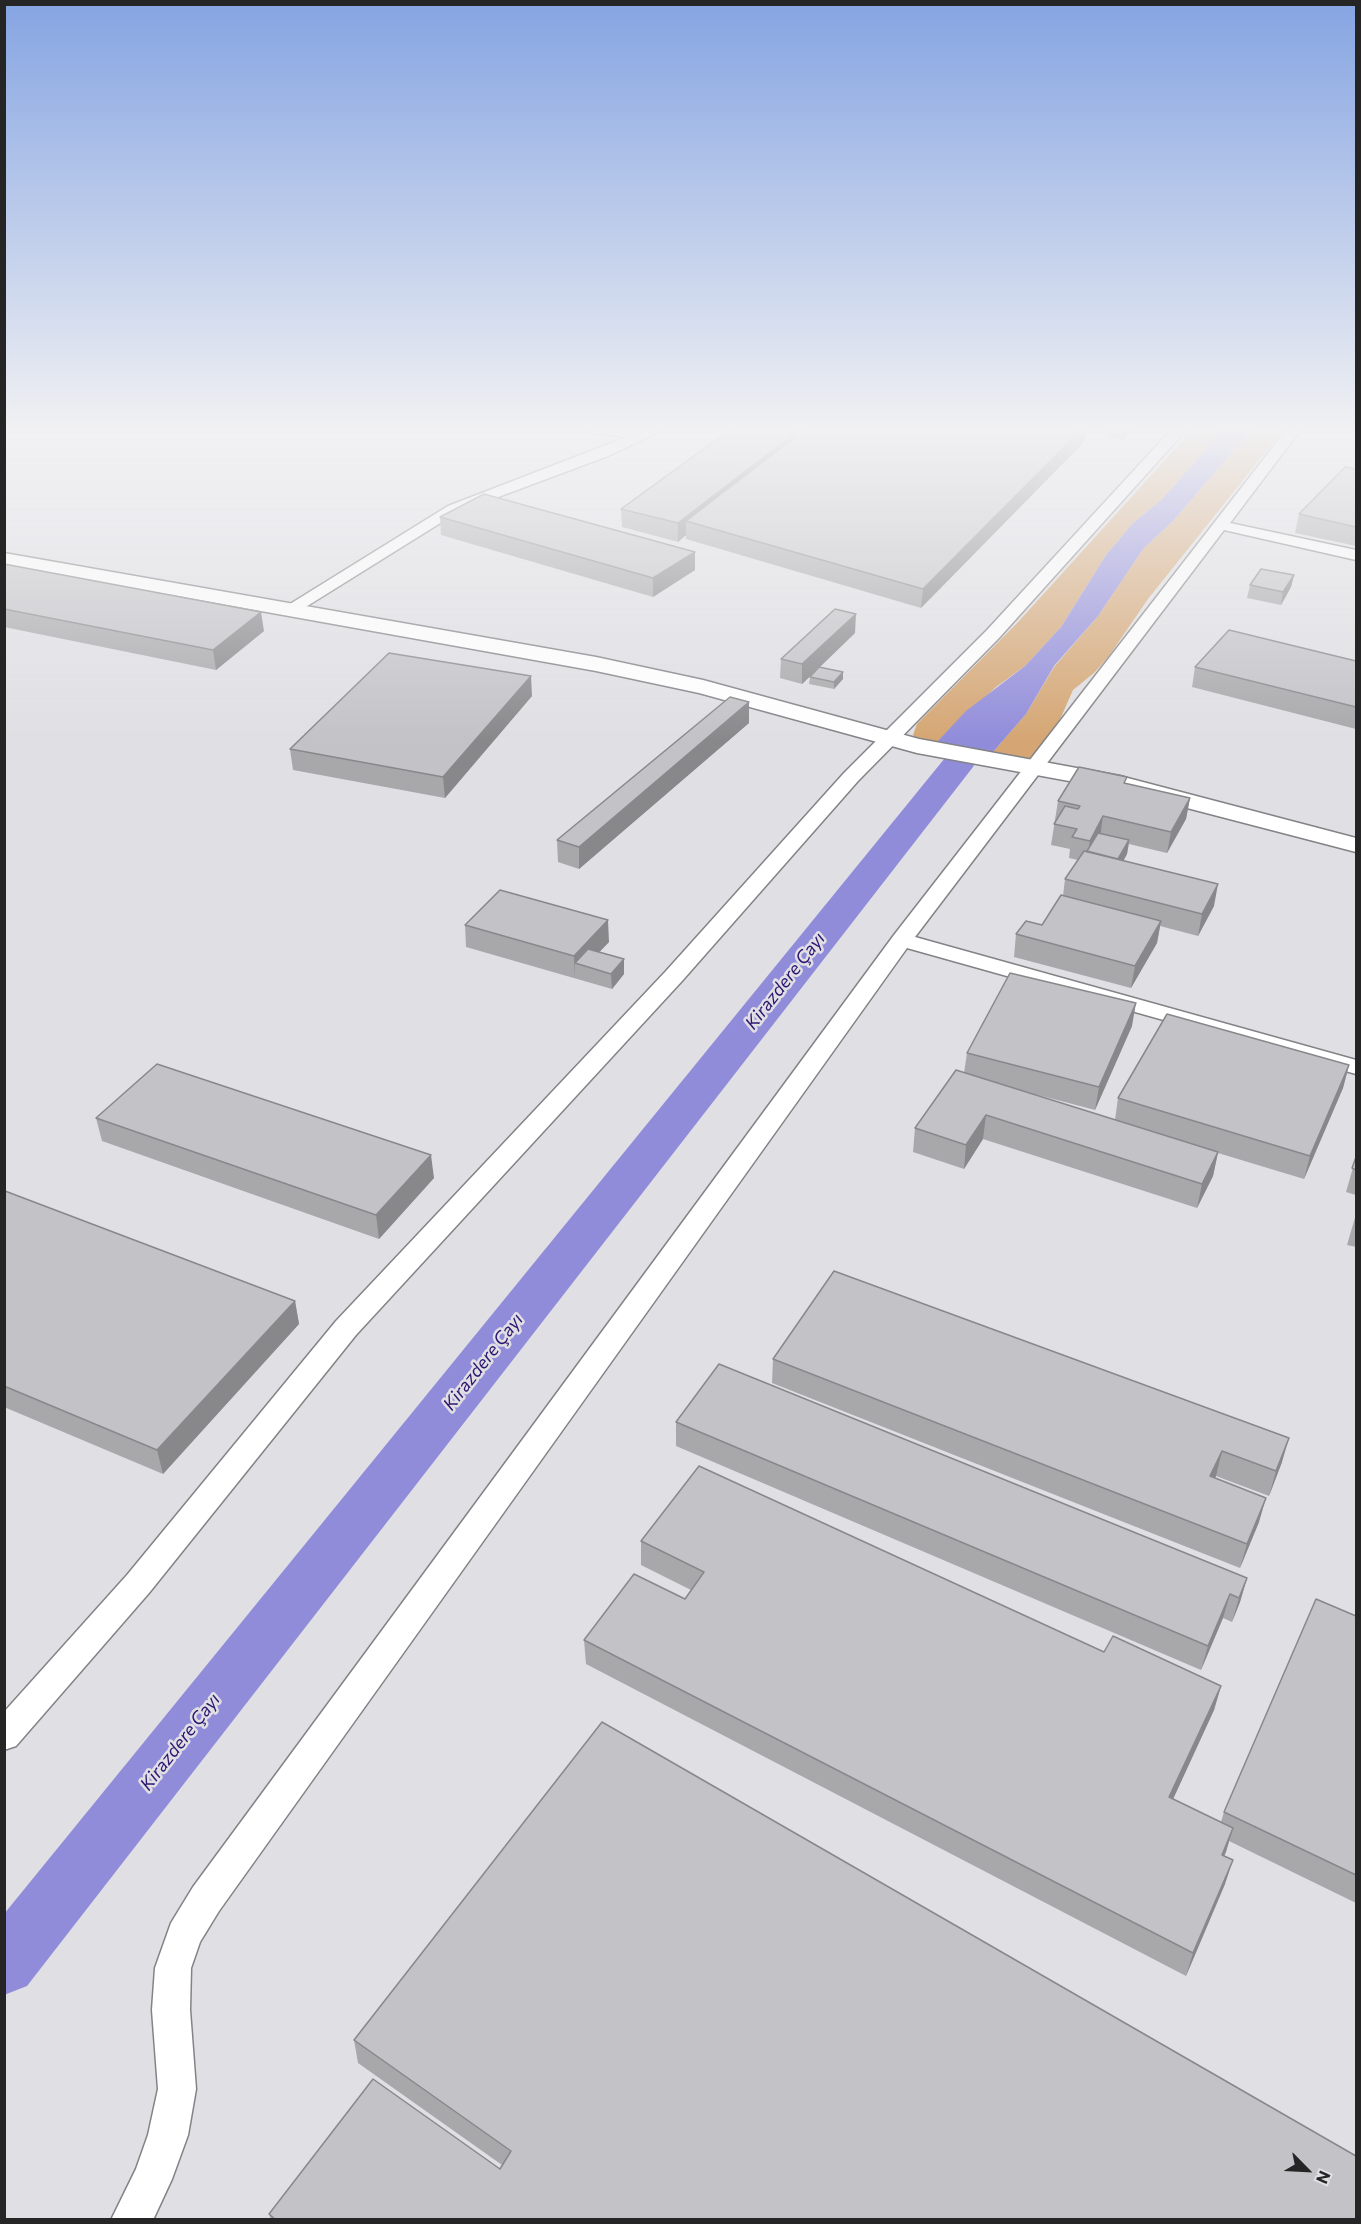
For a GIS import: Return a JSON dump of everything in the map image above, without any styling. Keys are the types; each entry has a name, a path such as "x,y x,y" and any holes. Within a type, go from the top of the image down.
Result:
{"street":[{"path":"290,609 414,533"},
{"path":"4,1736 138,1584 346,1328 674,976 851,777 1040,585 1087,533"},
{"path":"131,2220 152,2179 168,2135 177,2089 171,2010 173,1968 184,1935 201,1908 279,1796 705,1215 902,940 1215,533"},
{"path":"1256,533 1356,555"},
{"path":"4,559 596,664 703,687 890,739 1156,791 1356,845"},
{"path":"902,940 1356,1067"}],"shaded area":[{"path":"1099,533 1125,533 1106,555 1061,627 1025,666 996,687 937,742 916,739 913,735 917,724 1019,621"},
{"path":"1125,533 1160,533 1143,549 1098,616 1054,666 1026,714 993,752 937,742 966,711 1025,666 1061,627 1106,555"},
{"path":"1160,533 1201,533 1148,599 1109,656 1094,673 1073,690 1058,724 1041,748 1029,759 993,752 1026,714 1054,667 1098,616 1143,549"}],"building":[{"path":"495,533 625,533 695,552 653,578"},
{"path":"727,533 979,533 923,589"},
{"path":"4,564 261,612 213,650 4,609"},
{"path":"1261,569 1294,575 1283,592 1250,585"},
{"path":"835,609 856,614 802,664 781,659"},
{"path":"1229,630 1356,661 1356,707 1195,667"},
{"path":"389,653 531,676 443,777 290,749"},
{"path":"819,667 843,672 834,682 810,677"},
{"path":"730,697 749,702 579,847 557,840"},
{"path":"1079,767 1127,777 1124,783 1190,798 1171,832 1103,816 1090,841 1072,837 1077,829 1054,824 1065,806 1078,809 1080,806 1058,801"},
{"path":"1098,833 1129,840 1118,859 1087,851"},
{"path":"1084,851 1218,884 1202,914 1065,879"},
{"path":"500,890 608,920 574,956 465,925"},
{"path":"1061,895 1161,921 1135,966 1016,934 1026,921 1042,925"},
{"path":"588,949 624,959 611,974 575,963"},
{"path":"1010,973 1136,1003 1099,1087 967,1053"},
{"path":"1167,1014 1349,1065 1310,1156 1118,1098"},
{"path":"157,1064 431,1155 376,1215 96,1118"},
{"path":"956,1070 1218,1152 1202,1184 986,1115 966,1145 915,1128"},
{"path":"1356,1157 1356,1170 1352,1168"},
{"path":"4,1191 295,1301 157,1450 4,1386"},
{"path":"834,1271 1289,1438 1276,1471 1222,1451 1210,1476 1266,1498 1247,1544 773,1359"},
{"path":"719,1364 1247,1578 1239,1598 1230,1594 1208,1646 676,1422"},
{"path":"699,1466 1104,1652 1113,1636 1221,1686 1169,1797 1233,1828 1222,1855 1233,1860 1193,1953 584,1640 634,1574 685,1599 704,1572 641,1541"},
{"path":"1316,1599 1356,1616 1356,1875 1224,1812"},
{"path":"602,1722 1356,2156 1356,2220 276,2220 269,2214 373,2079 500,2169 511,2151 354,2040"}],"waterway":[{"name":"Kirazdere Çayı","path":"4,1964 961,760"}]}
